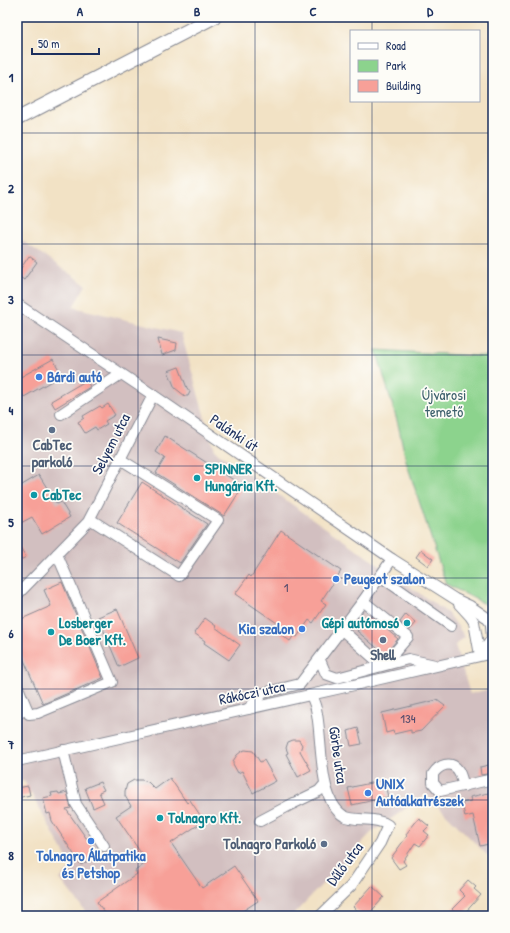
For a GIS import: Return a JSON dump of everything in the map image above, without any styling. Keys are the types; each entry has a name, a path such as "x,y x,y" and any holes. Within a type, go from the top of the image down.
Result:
{"main road":[{"path":"17,120 214,17"}],"street":[{"name":"Palánki út","path":"17,304 153,395 392,559 486,617 492,625"},
{"path":"61,414 121,374"},
{"name":"Selyem utca","path":"17,595 90,519 153,395"},
{"path":"90,519 179,576 218,520 120,459"},
{"path":"17,685 30,714 38,713 112,682 57,554"},
{"path":"248,709 263,693 300,684 320,660 392,559"},
{"path":"380,576 451,626"},
{"name":"Palánki út","path":"455,599 474,622 480,656"},
{"path":"342,630 377,661 389,659 408,637 363,601"},
{"path":"480,656 492,639 492,625"},
{"name":"Rákóczi utca","path":"17,761 493,653"},
{"path":"320,660 326,674 337,678 408,659 438,665"},
{"name":"Görbe utca","path":"311,695 316,709 325,784 334,808 345,816 382,821 388,825"},
{"path":"17,714 27,709"},
{"path":"63,750 76,804 104,846"},
{"path":"464,786 493,778"},
{"path":"260,821 319,791 325,784"},
{"name":"Dűlő utca","path":"320,916 351,886 380,843 388,825"}],"shaded area":[{"path":"17,237 86,285 73,307 181,333 214,450 449,614 465,637 455,645 470,694 493,688 493,859 491,859 426,794 371,833 292,916 89,916 60,879 72,867 24,781 17,782"}],"green space":[{"name":"Újvárosi temető","path":"376,350 493,357 493,608 446,584 406,461 398,424"}],"building":[{"path":"29,256 37,262 24,280 17,274"},
{"path":"158,339 177,343 176,350 162,355"},
{"name":"Bárdi autó","path":"53,359 62,375 24,397 17,385 17,379"},
{"path":"179,367 190,392 188,396 185,396 175,388 168,371"},
{"path":"87,380 90,387 55,408 51,401"},
{"path":"108,404 115,415 105,421 107,424 97,430 95,427 85,433 78,422 84,418 83,416 100,406 102,408"},
{"name":"SPINNER Hungária Kft.","path":"165,436 243,486 224,516 156,473 165,458 156,452"},
{"name":"CabTec","path":"39,475 57,504 61,502 70,517 42,534 32,517 17,525 17,488"},
{"path":"142,482 207,524 180,563 117,523"},
{"path":"281,530 341,571 321,601 326,604 313,623 309,620 297,637 294,635 290,641 276,631 280,625 235,594 249,575 251,577"},
{"path":"17,542 26,557 17,562"},
{"path":"421,550 433,559 428,566 416,557"},
{"name":"Losberger De Boer Kft.","path":"62,582 103,678 43,704 17,644 17,621 51,606 44,590"},
{"path":"117,609 138,658 119,667 98,617"},
{"name":"Gépi autómosó","path":"406,614 416,623 410,630 400,622"},
{"path":"371,616 398,639 386,653 383,653 357,631"},
{"path":"205,618 240,645 229,660 204,643 205,641 194,633"},
{"path":"437,700 445,706 421,731 411,733 411,730 394,734 393,731 386,733 382,713"},
{"path":"358,728 362,744 351,746 348,731"},
{"path":"299,740 302,745 300,751 311,770 298,777 286,754 288,753 286,748 288,742"},
{"path":"245,750 253,751 260,762 264,760 276,781 253,793 242,771 238,773 233,764 233,761 237,755"},
{"path":"493,764 493,773 481,775 480,767"},
{"path":"170,778 187,803 190,800 204,821 171,843 202,888 234,866 258,901 235,916 107,916 97,902 137,874 135,871 147,862 116,816 131,806 125,796 127,784 134,780 142,780 148,782 155,789"},
{"name":"UNIX Autóalkatrészek","path":"384,780 388,797 352,805 348,788"},
{"path":"100,782 104,790 99,792 104,803 93,808 85,788"},
{"path":"28,786 30,795 17,798 17,788"},
{"path":"58,792 59,794 67,792 71,808 66,809 98,855 81,865 52,821 50,813 47,814 43,798 52,796 51,793"},
{"path":"493,792 493,843 480,846 473,815 465,817 462,803 471,801 470,797"},
{"path":"419,818 429,826 424,831 429,835 420,846 415,843 403,861 406,865 399,869 391,858 407,836 406,834"},
{"path":"468,880 476,887 474,889 481,895 462,916 459,916 452,909 465,896 459,890"},
{"path":"372,886 384,897 367,916 363,916 353,907"}],"place":[{"name":"Bárdi autó","path":"39,377"},
{"name":"CabTec parkoló","path":"52,430"},
{"name":"SPINNER Hungária Kft.","path":"197,478"},
{"name":"CabTec","path":"34,495"},
{"name":"Peugeot szalon","path":"336,579"},
{"name":"Gépi autómosó","path":"407,623"},
{"name":"Kia szalon","path":"302,629"},
{"name":"Losberger De Boer Kft.","path":"51,632"},
{"name":"Shell","path":"383,640"},
{"name":"UNIX Autóalkatrészek","path":"368,793"},
{"name":"Tolnagro Kft.","path":"160,818"},
{"name":"Tolnagro Állatpatika és Petshop","path":"91,841"},
{"name":"Tolnagro Parkoló","path":"324,844"}]}
